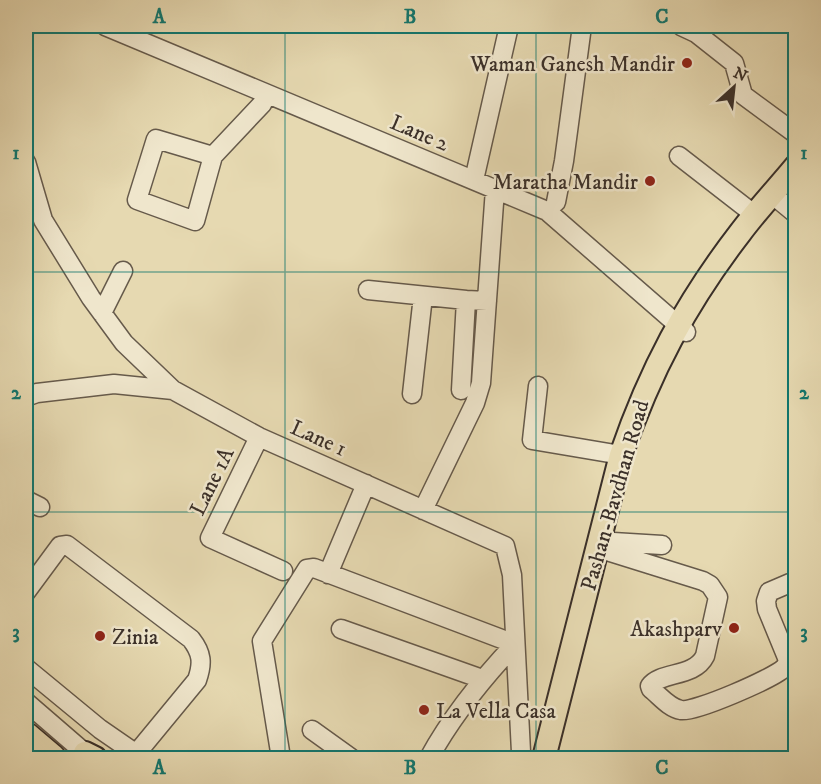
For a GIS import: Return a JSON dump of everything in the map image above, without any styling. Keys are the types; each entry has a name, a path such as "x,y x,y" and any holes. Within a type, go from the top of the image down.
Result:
{"highway":[{"path":"26,736 50,759"}],"main road":[{"name":"Pashan-Bavdhan Road","path":"543,759 621,455 647,385 740,233 795,166"},
{"name":"Pashan-Bavdhan Road","path":"560,759 631,464 682,328 716,285 787,207 795,181"},
{"path":"26,751 50,759"}],"street":[{"name":"Lane 2","path":"105,26 547,211 682,328"},
{"path":"474,180 509,26"},
{"path":"556,202 564,161 582,26"},
{"path":"693,28 734,63 743,95 795,134"},
{"path":"213,156 156,139 137,200 195,221 213,156 262,104 267,94"},
{"path":"679,156 755,215"},
{"name":"Lane 1","path":"26,162 43,220 102,313 124,343 173,390 259,437 505,546 512,575 521,752 524,759"},
{"path":"423,510 475,403 481,383 495,189"},
{"path":"102,313 123,271"},
{"path":"368,290 486,302"},
{"path":"412,394 423,296"},
{"path":"461,390 466,300"},
{"path":"26,397 37,393 114,384 173,390"},
{"path":"537,386 532,440 621,455"},
{"name":"Lane 1A","path":"259,437 210,538 283,571"},
{"path":"328,574 366,484"},
{"path":"26,591 60,546 67,545 191,639 201,656 202,668 198,680 139,756 100,729 26,668"},
{"path":"611,547 662,545"},
{"path":"611,547 703,581 714,590 717,597 702,662 688,670 656,680 650,686 670,705 681,710 690,710 729,696 783,669 788,660 765,601 769,592 790,583"},
{"path":"281,759 262,641 304,571 310,568 515,644 483,679 441,736 429,759"},
{"path":"341,629 483,679"},
{"path":"26,702 89,757"},
{"path":"312,730 351,759"}],"place":[{"name":"Waman Ganesh Mandir","path":"687,63"},
{"name":"Maratha Mandir","path":"650,181"},
{"name":"Akashparv","path":"734,628"},
{"name":"Zinia","path":"100,636"},
{"name":"La Vella Casa","path":"424,710"}]}
